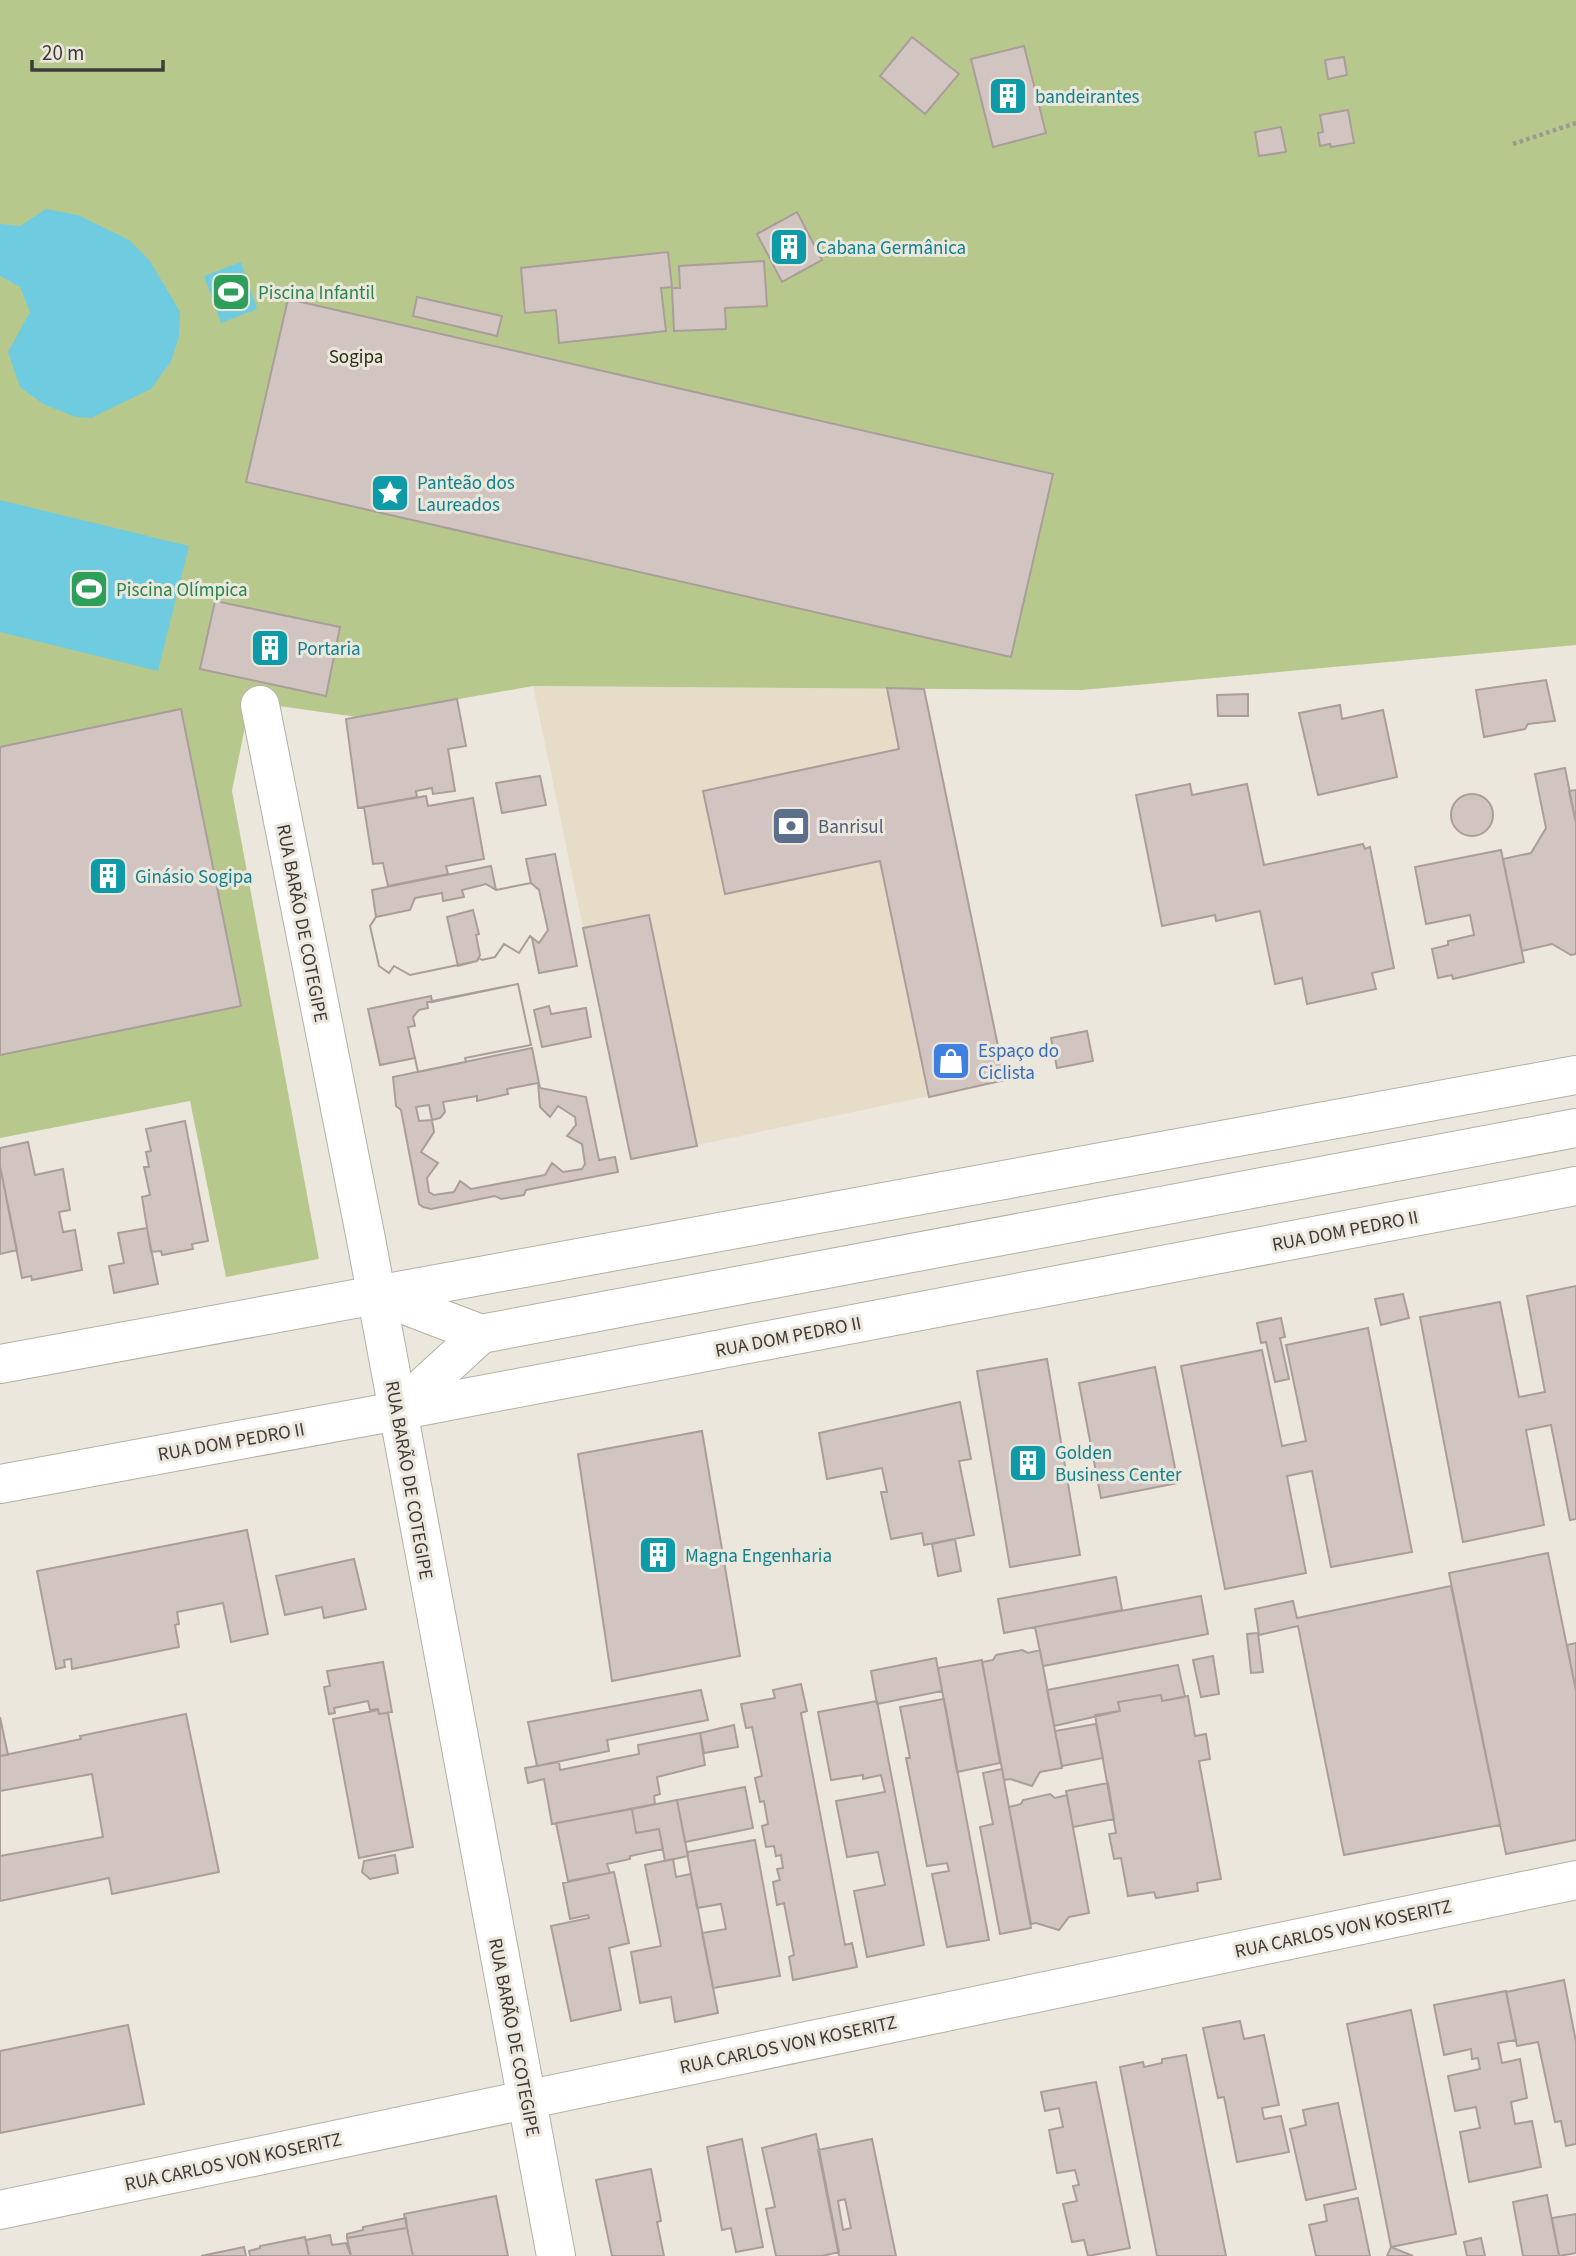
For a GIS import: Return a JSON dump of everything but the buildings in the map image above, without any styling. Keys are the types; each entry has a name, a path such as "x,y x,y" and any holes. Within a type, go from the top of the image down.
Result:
{"street":[{"name":"RUA BARÃO DE COTEGIPE","path":"260,705 376,1294 556,2256"},
{"path":"0,1364 1576,1075"},
{"path":"376,1294 481,1334 1576,1128"},
{"name":"RUA DOM PEDRO II","path":"0,1484 1576,1186"},
{"path":"397,1411 481,1334"},
{"name":"RUA CARLOS VON KOSERITZ","path":"0,2210 1576,1880"}],"path":[{"path":"1513,144 1576,123"}],"shaded area":[{"path":"533,686 924,689 1005,1080 631,1159"}],"green space":[{"name":"Sogipa","path":"0,0 1576,0 1576,645 1082,690 533,686 357,717 250,702 232,791 319,1259 226,1277 190,1101 0,1138"}],"water":[{"path":"46,209 78,215 129,240 150,261 180,312 179,337 171,361 151,389 91,418 76,417 43,404 20,387 8,352 30,312 20,287 0,276 0,224 20,226"},
{"name":"Piscina Infantil","path":"241,262 257,309 221,323 204,276"},
{"name":"Piscina Olímpica","path":"0,500 189,546 158,671 0,632"}],"place":[{"name":"bandeirantes","path":"1008,96"},
{"name":"Cabana Germânica","path":"789,247"},
{"name":"Piscina Infantil","path":"231,292"},
{"name":"Panteão dos Laureados","path":"390,493"},
{"name":"Piscina Olímpica","path":"89,589"},
{"name":"Portaria","path":"270,648"},
{"name":"Banrisul","path":"791,826"},
{"name":"Ginásio Sogipa","path":"108,876"},
{"name":"Espaço do Ciclista","path":"951,1061"},
{"name":"Golden Business Center","path":"1028,1463"},
{"name":"Magna Engenharia","path":"658,1555"}]}
